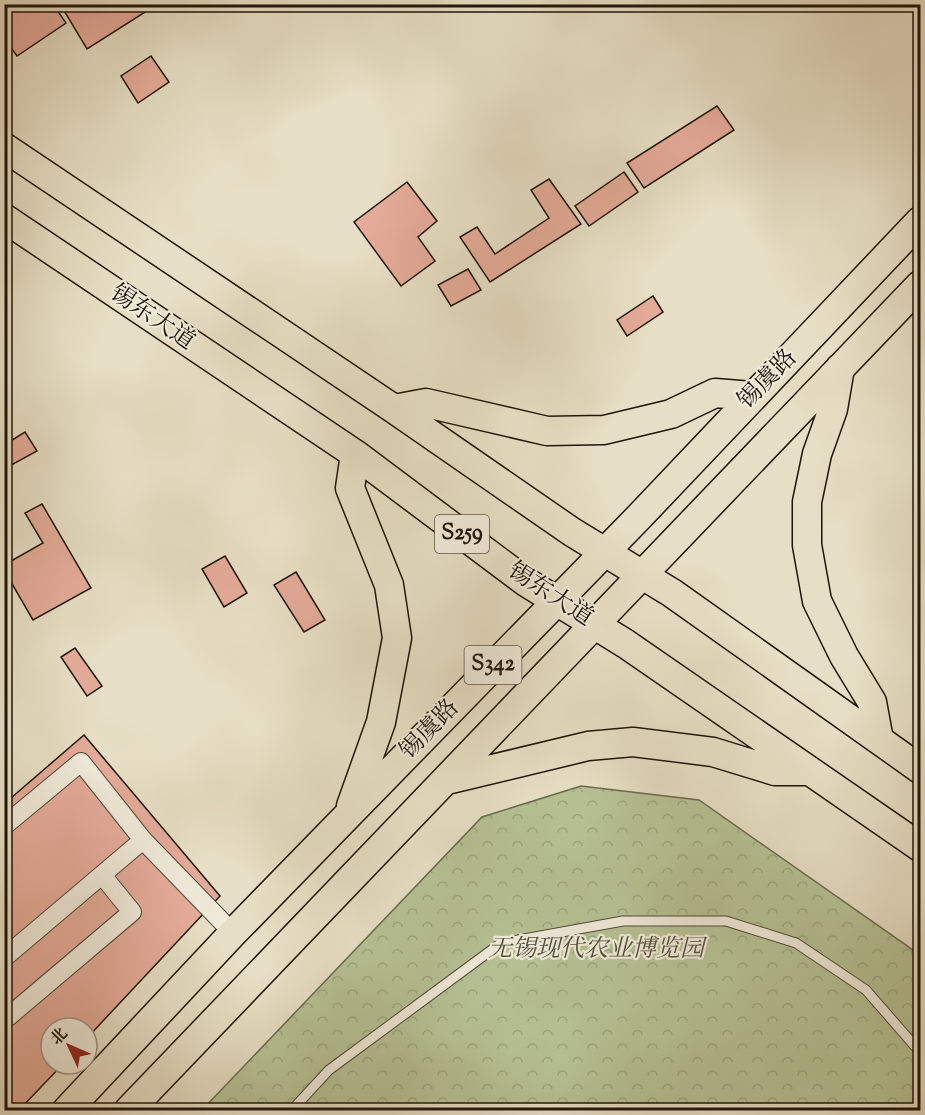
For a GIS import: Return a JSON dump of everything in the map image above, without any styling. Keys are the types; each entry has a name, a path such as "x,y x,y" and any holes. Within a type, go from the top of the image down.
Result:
{"main road":[{"name":"S259","path":"4,147 394,408 604,552 643,575 921,769"},
{"name":"锡东大道","path":"4,218 355,454 526,582 595,625 921,848"},
{"name":"锡虞路","path":"67,1110 348,813 604,552 921,220"},
{"name":"锡虞路","path":"129,1110 921,285"},
{"path":"840,368 833,408 817,454 807,502 807,545 817,601 844,656 872,702 879,740"},
{"path":"394,408 426,403 493,421 547,431 604,430 671,414 715,393 752,396"},
{"path":"348,813 381,722 397,638 389,585 350,488 355,454"},
{"path":"447,780 588,746 633,742 712,752 775,771 808,771"}],"street":[{"path":"4,826 81,762 143,840 233,933"},
{"path":"4,958 143,840"},
{"path":"4,1013 8,1017 132,912 102,875"}],"lane":[{"path":"292,1110 329,1070 501,943 623,921 726,921 796,943 866,990 921,1052"}],"green space":[{"name":"无锡现代农业博览园","path":"581,786 699,800 920,955 920,1110 202,1110 482,817"}],"building":[{"path":"4,4 53,4 66,23 17,56 4,38"},
{"path":"60,4 147,4 150,9 87,49"},
{"path":"151,56 169,82 138,103 121,76"},
{"path":"717,106 734,130 644,188 627,163"},
{"path":"624,172 638,192 589,226 575,206"},
{"path":"549,179 581,224 490,282 460,237 477,227 495,254 549,218 531,190"},
{"path":"407,182 437,221 418,237 435,261 401,286 354,222"},
{"path":"468,269 481,290 451,306 438,285"},
{"path":"653,296 663,312 627,336 617,320"},
{"path":"25,432 37,451 4,469 4,445"},
{"path":"42,504 91,588 33,620 4,570 4,565 43,543 25,513"},
{"path":"225,556 247,593 224,607 202,569"},
{"path":"296,572 325,620 304,632 274,585"},
{"path":"75,648 102,686 87,696 61,657"},
{"path":"84,735 220,896 99,1025 99,1016 39,1016 39,1076 52,1076 19,1110 4,1110 4,804"}]}
